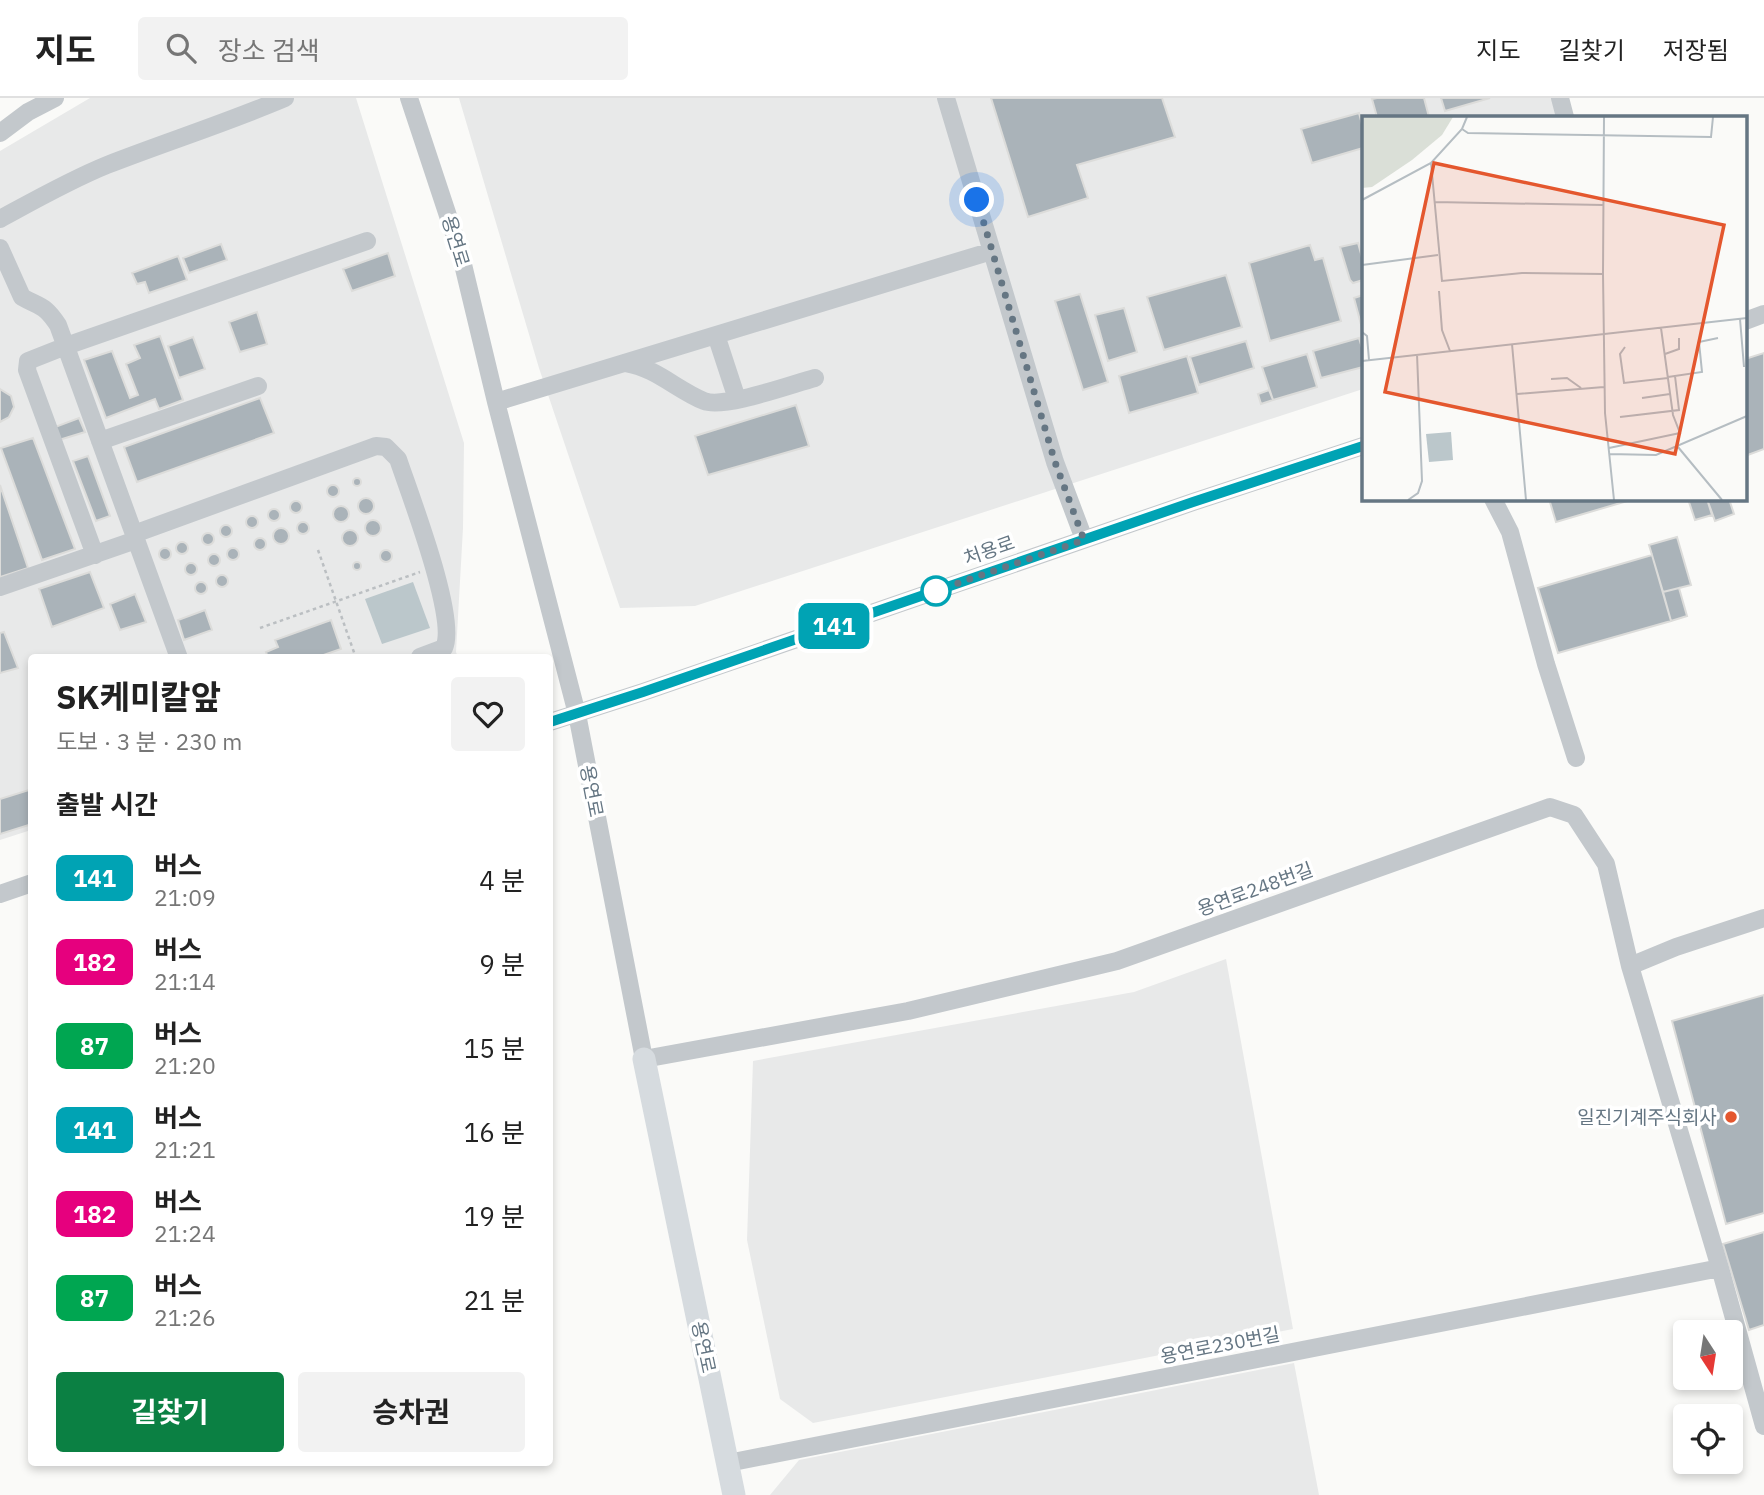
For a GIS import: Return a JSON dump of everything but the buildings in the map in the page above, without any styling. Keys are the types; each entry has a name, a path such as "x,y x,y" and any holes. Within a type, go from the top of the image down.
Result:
{"main road":[{"name":"용연로","path":"644,1059 734,1495"}],"street":[{"path":"0,133 28,112 55,98"},
{"path":"0,219 66,183 106,165 285,98"},
{"name":"용연로","path":"409,98 460,252 577,714 644,1059"},
{"path":"946,98 1055,462 1084,540"},
{"path":"1560,98 1565,116"},
{"path":"94,555 27,370 31,358 367,242"},
{"path":"0,248 22,297 39,303 50,312 58,325 178,654"},
{"path":"496,402 992,251"},
{"path":"1746,321 1764,314"},
{"path":"716,335 737,400"},
{"path":"626,363 641,365 706,402 723,404 815,378"},
{"path":"100,441 258,386"},
{"path":"0,587 94,555 376,446 386,447 398,459 446,609 447,642 440,651 430,654"},
{"name":"처용로","path":"553,721 1362,446"},
{"path":"1494,500 1510,532 1546,664 1576,758"},
{"name":"용연로248번길","path":"644,1059 908,1012 1118,961 1550,807 1574,815 1606,864 1630,967 1764,1426"},
{"path":"0,894 28,884"},
{"path":"1630,967 1676,947 1764,918"},
{"name":"용연로230번길","path":"728,1463 1720,1268"}],"path":[{"path":"317,550 355,654"},
{"path":"260,628 433,567"}],"shaded area":[{"path":"90,98 356,98 464,443 457,654 28,654 28,831 0,840 0,151"},
{"path":"459,98 1559,98 1564,116 1362,116 1362,389 695,606 620,608 539,368"},
{"path":"413,582 430,628 382,644 365,599"},
{"path":"1226,959 1293,1329 813,1423 780,1399 747,1240 753,1061 1134,992"},
{"path":"1294,1363 1319,1495 770,1495 799,1460"}],"bus line":[{"name":"141","path":"553,721 1362,446"}],"place":[{"name":"일진기계주식회사","path":"1731,1117"}],"route":[{"path":"936,591 929,593 1084,540 1055,462 977,200"}]}
